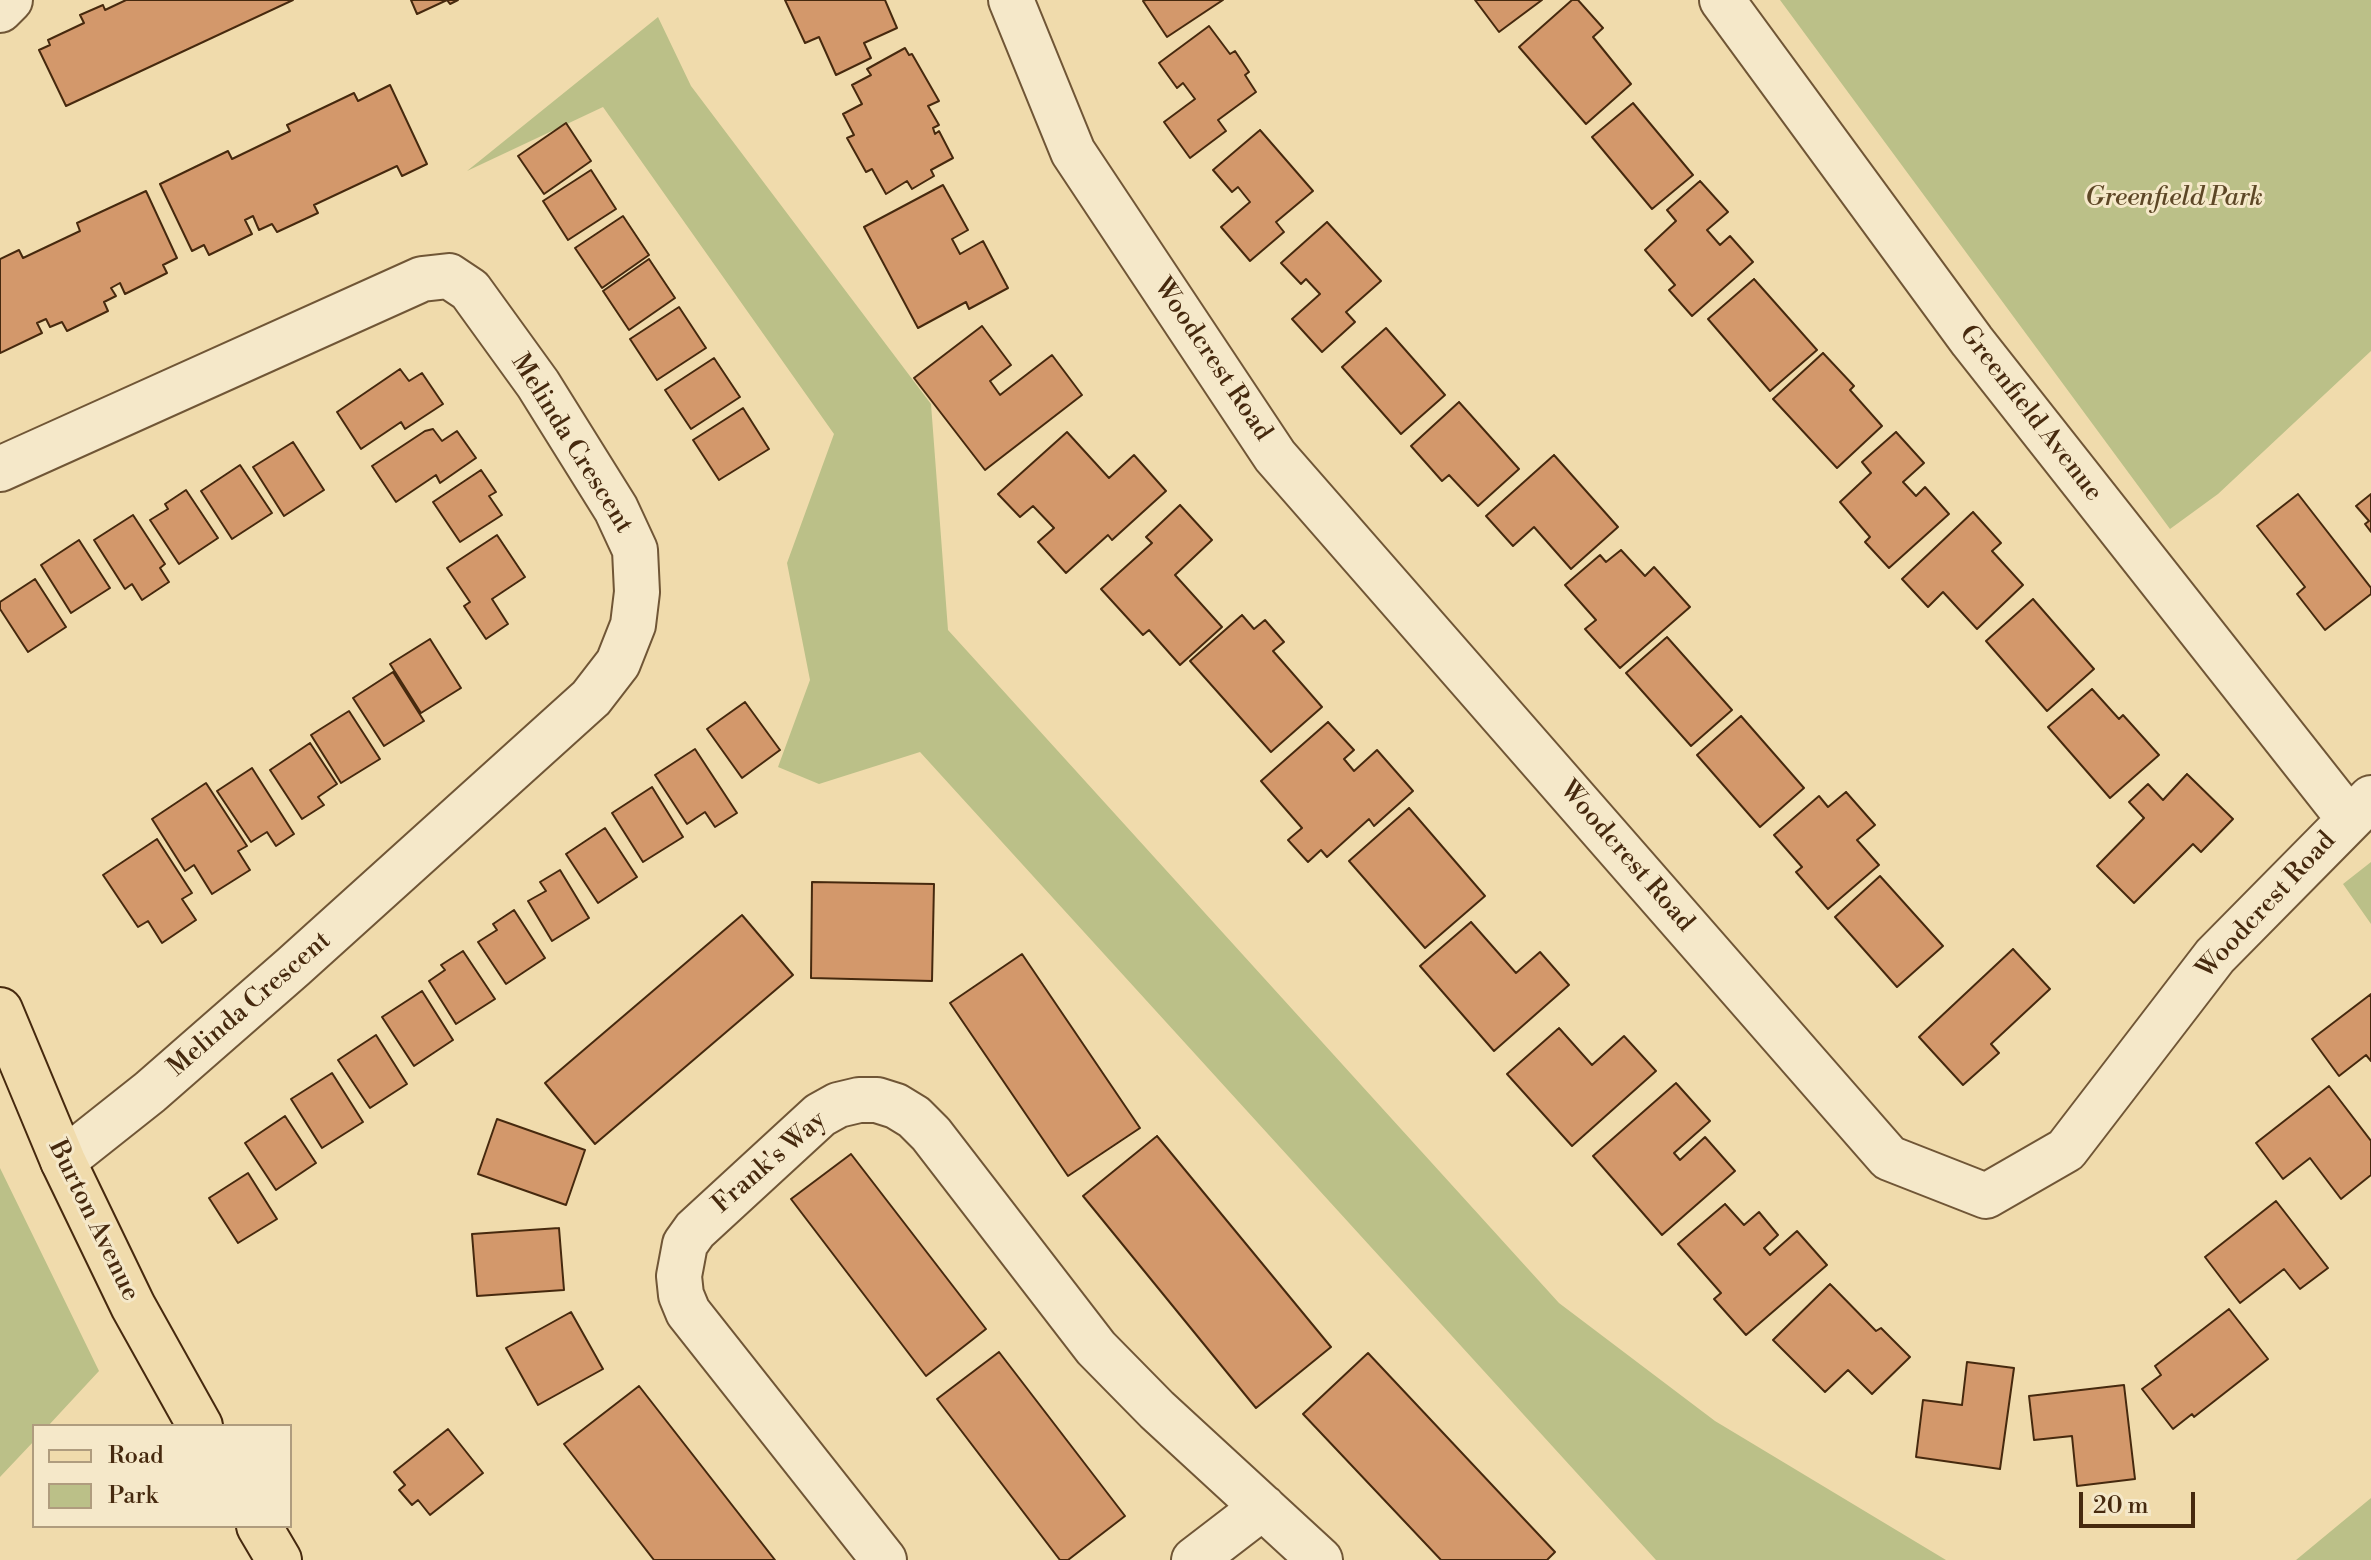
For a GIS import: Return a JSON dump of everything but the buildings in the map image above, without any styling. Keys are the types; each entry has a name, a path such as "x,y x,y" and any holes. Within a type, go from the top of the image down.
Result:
{"main road":[{"name":"Burton Avenue","path":"0,1010 63,1161 133,1306 199,1424"},
{"path":"260,1528 279,1560"}],"street":[{"path":"0,10 10,0"},
{"name":"Woodcrest Road","path":"1011,0 1073,152 1275,456 1889,1158 1986,1196 2066,1150 2215,956 2360,808"},
{"name":"Greenfield Avenue","path":"1722,0 1972,341 2360,808"},
{"name":"Melinda Crescent","path":"0,469 422,279 449,276 470,290 538,384 616,509 635,550 637,592 633,625 618,663 591,698 293,967 150,1092 63,1161"},
{"name":"Frank's Way","path":"884,1560 688,1312 681,1295 679,1276 685,1244 695,1230 820,1115 838,1105 859,1100 877,1100 896,1106 914,1117 931,1134 1096,1348 1157,1410 1320,1560"},
{"path":"1194,1560 1263,1507"}],"green space":[{"name":"Greenfield Park","path":"1780,0 2371,0 2371,351 2218,494 2170,529"},
{"path":"658,17 691,86 931,404 948,630 1559,1303 1715,1421 1946,1560 1656,1560 920,752 819,784 778,767 810,680 787,563 834,434 603,107 467,171"},
{"path":"2371,862 2371,924 2343,884"},
{"path":"0,1168 99,1371 50,1424 32,1424 32,1443 0,1477"},
{"path":"2371,1498 2371,1560 2296,1560"}]}
